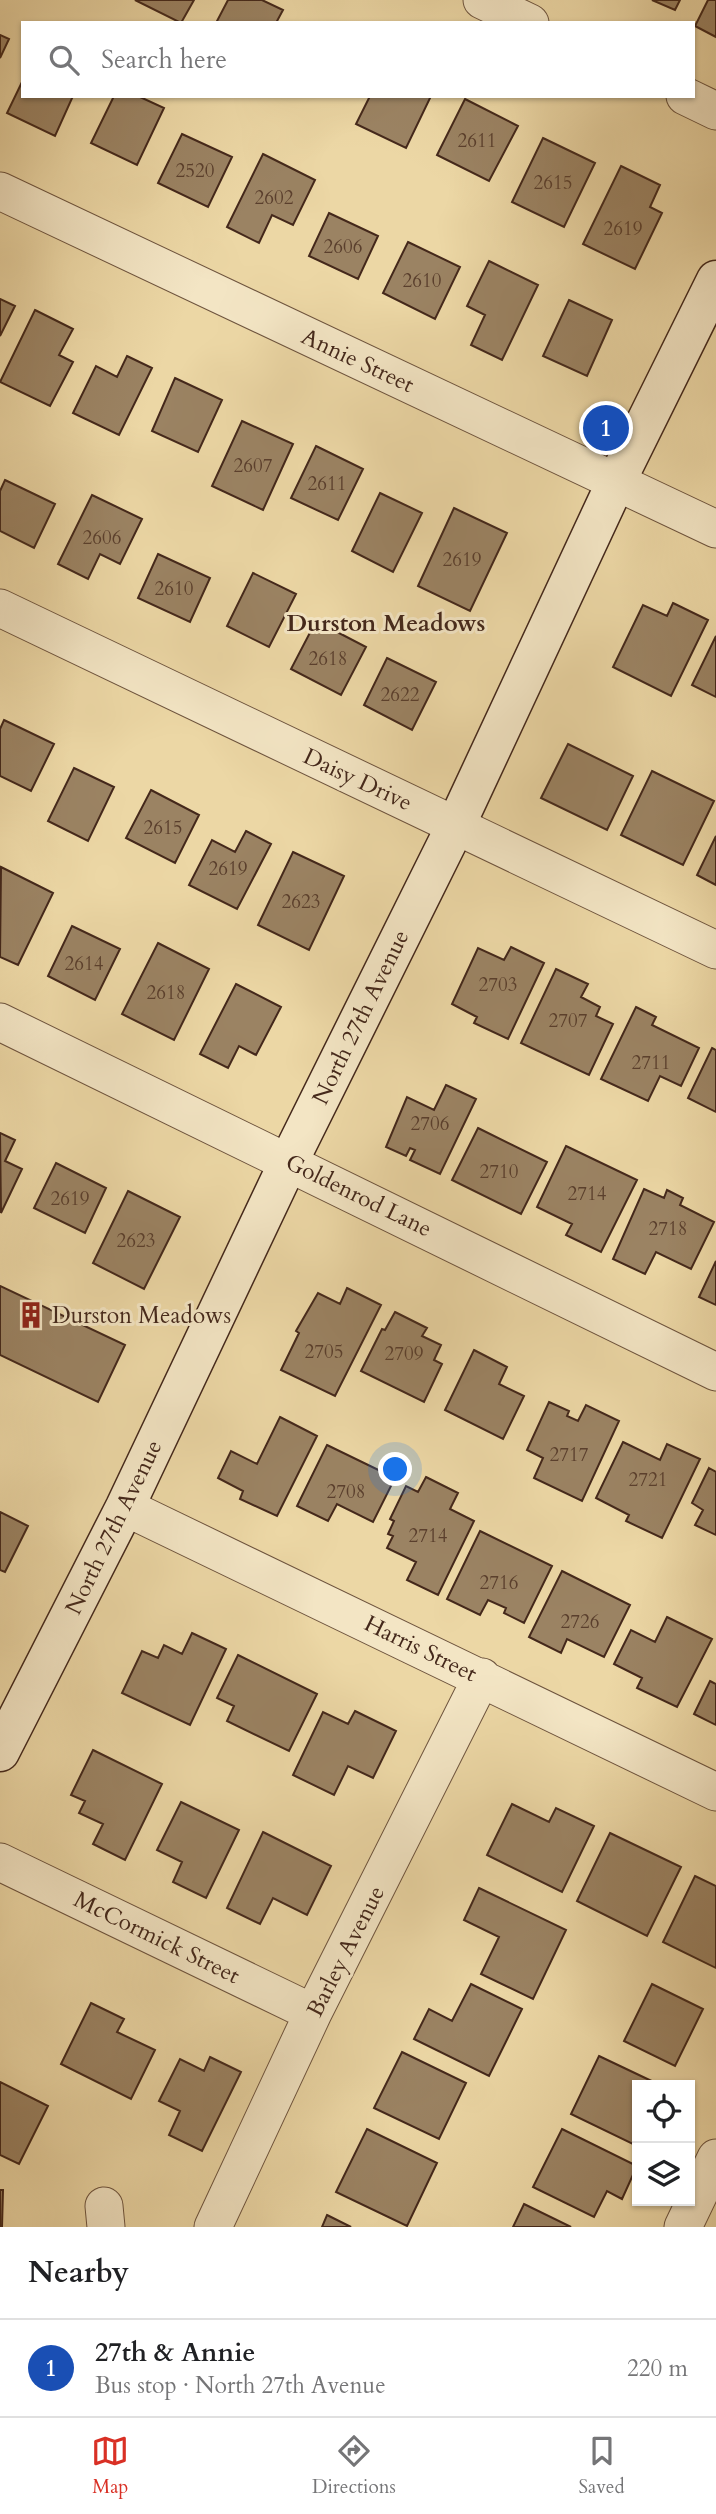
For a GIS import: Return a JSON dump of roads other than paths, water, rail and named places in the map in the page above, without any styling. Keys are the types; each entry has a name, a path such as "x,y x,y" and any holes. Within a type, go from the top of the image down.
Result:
{"street":[{"path":"482,0 526,21"},
{"path":"689,98 716,111"},
{"name":"Annie Street","path":"0,191 716,530"},
{"name":"North 27th Avenue","path":"0,1752 125,1507 289,1161 456,825 616,482 716,280"},
{"name":"Daisy Drive","path":"0,608 716,950"},
{"name":"Goldenrod Lane","path":"0,1022 716,1372"},
{"name":"Harris Street","path":"125,1507 716,1792"},
{"name":"Barley Avenue","path":"213,2227 313,2013 482,1677"},
{"name":"McCormick Street","path":"0,1862 313,2013"},
{"path":"682,2227 716,2158"}],"place":[{"name":"27th & Annie","path":"606,428"},
{"name":"Durston Meadows","path":"31,1315"}],"district":[{"name":"Durston Meadows","path":"386,623"}]}
